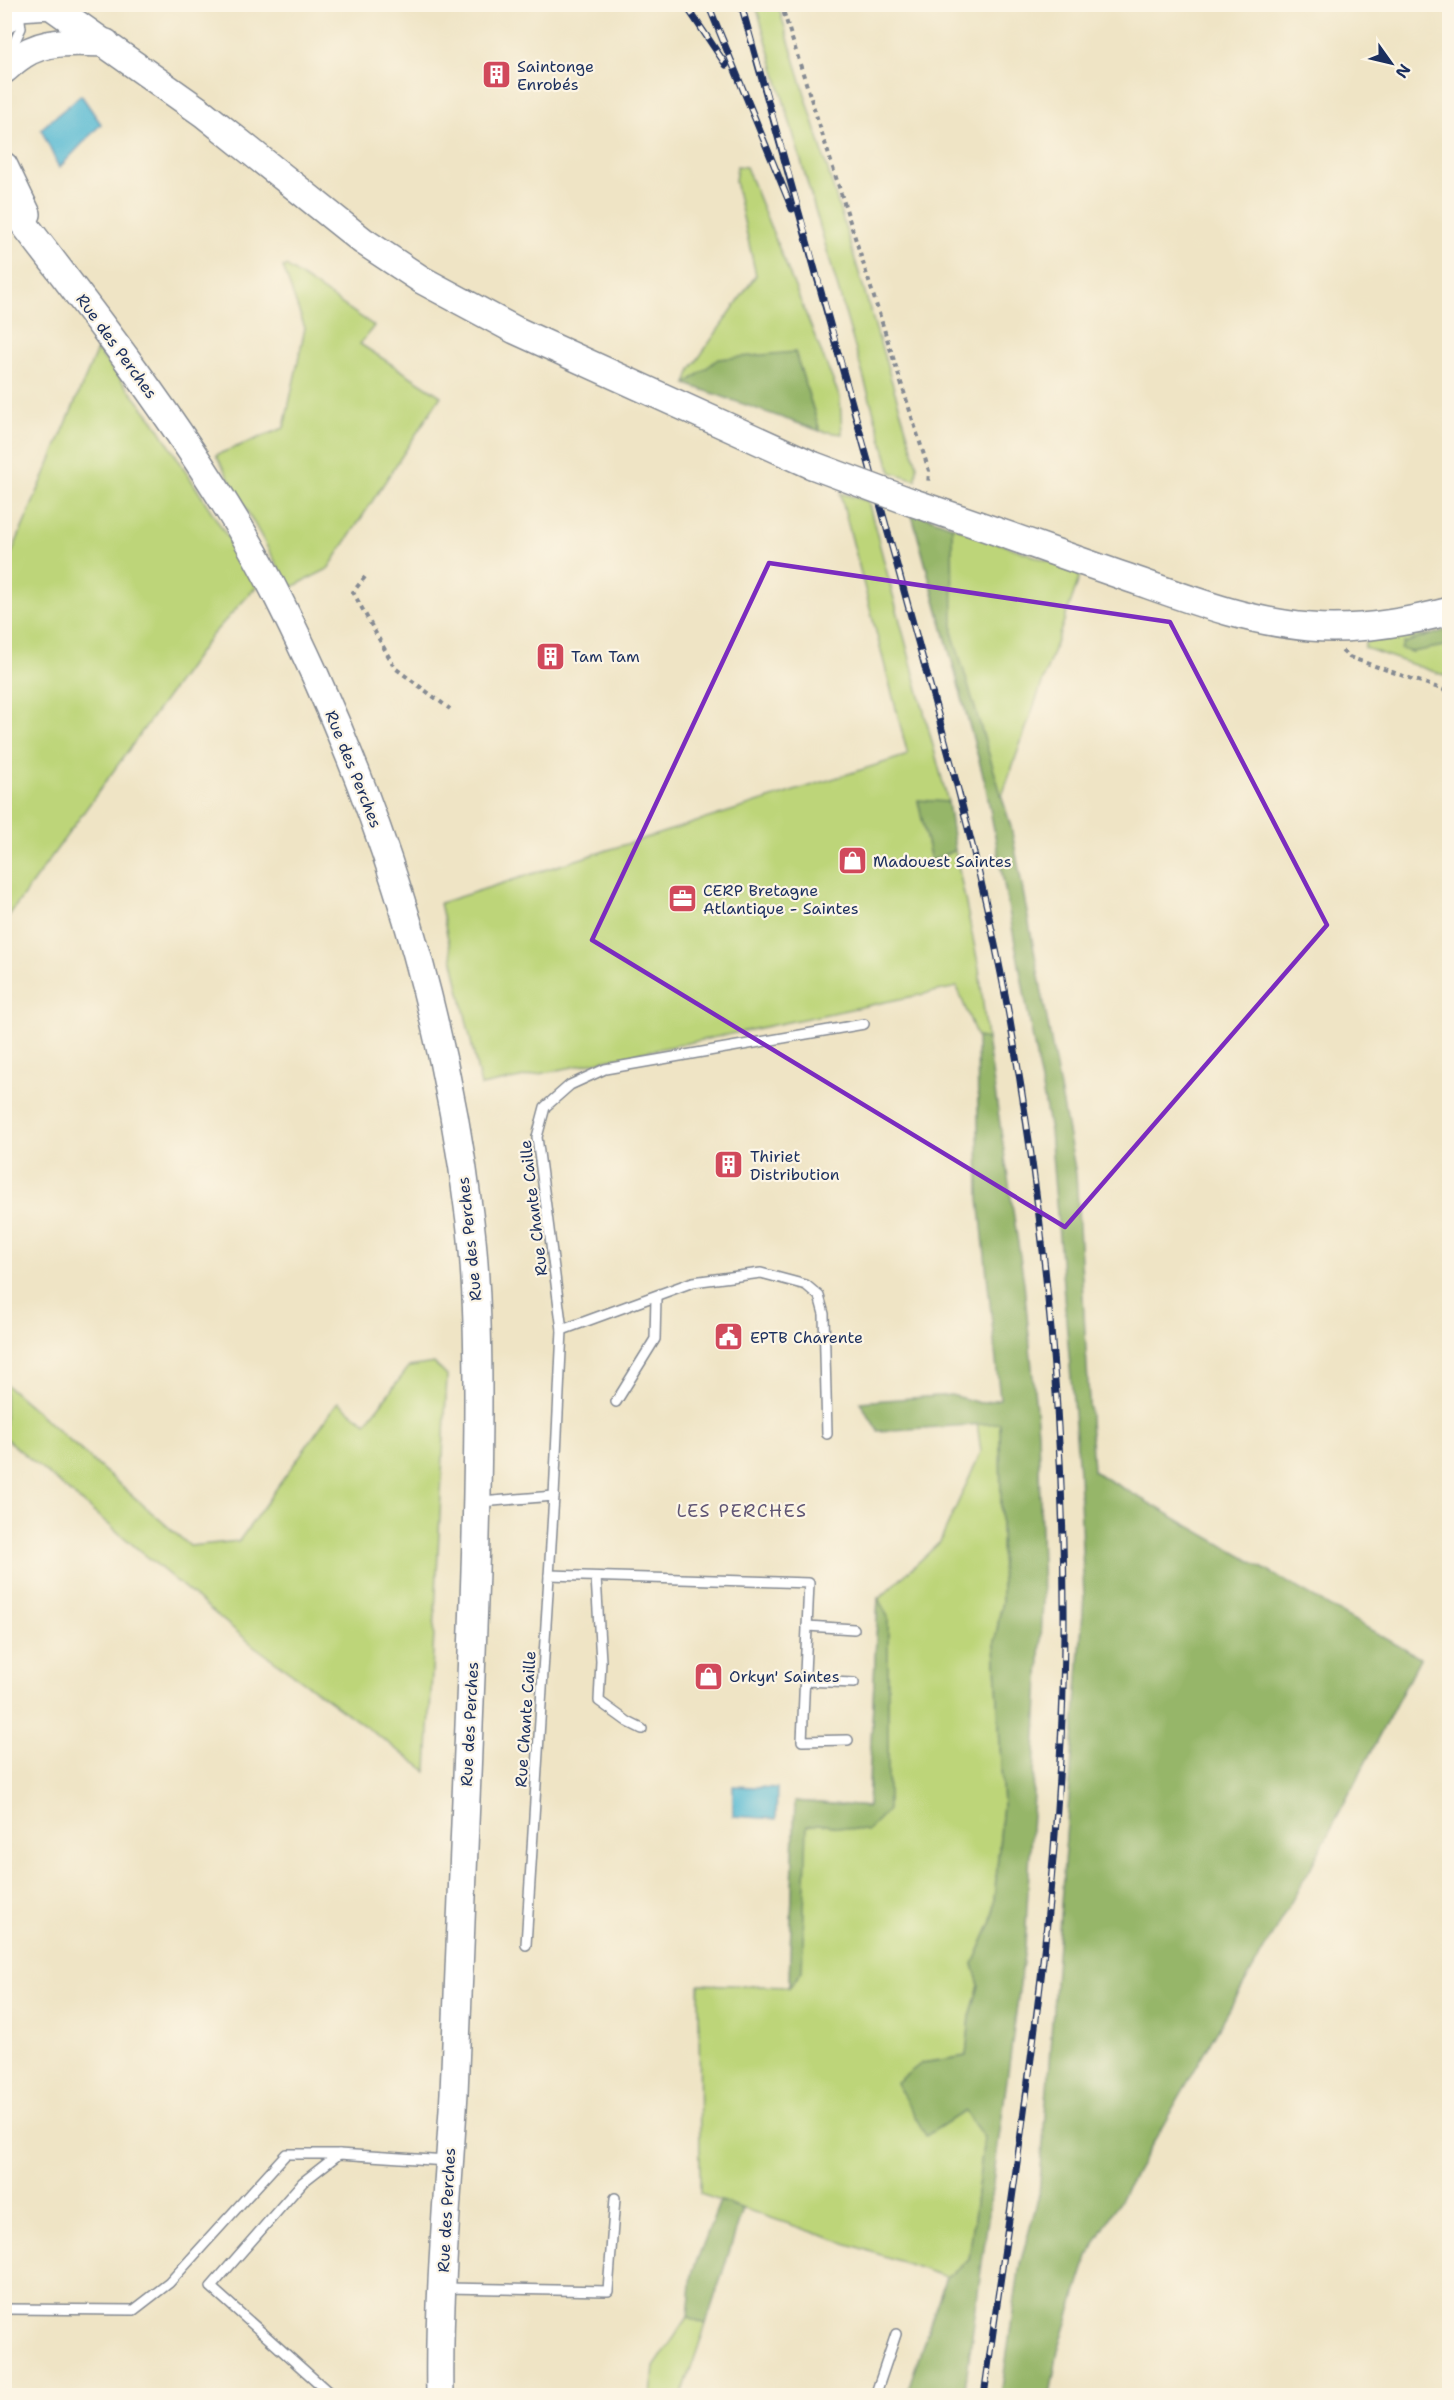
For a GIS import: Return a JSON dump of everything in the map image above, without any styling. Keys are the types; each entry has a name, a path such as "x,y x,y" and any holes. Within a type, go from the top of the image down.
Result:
{"street":[{"path":"14,11 50,5 204,114 363,241 422,280 515,330 812,465 1213,608 1268,621 1310,627 1358,627 1418,619 1449,611"},
{"path":"4,70 24,54 52,44 78,41 106,43"},
{"path":"4,166 43,248"},
{"name":"Rue des Perches","path":"4,198 109,333 180,432 249,543 297,636 340,730 380,834 415,946 453,1105 469,1215 478,1340 478,1503 442,2288 440,2396"}],"lane":[{"path":"4,62 21,28 14,11"},
{"name":"Rue Chante Caille","path":"526,1945 562,1330 537,1137 546,1107 570,1085 605,1069 864,1024"},
{"path":"562,1330 693,1282 760,1274 806,1285 819,1296 824,1314 827,1434"},
{"path":"616,1402 655,1339 656,1297"},
{"path":"478,1503 554,1496"},
{"path":"549,1575 809,1583 802,1741 848,1740"},
{"path":"596,1577 601,1661 599,1701 642,1729"},
{"path":"807,1626 854,1629"},
{"path":"805,1681 854,1683"},
{"path":"4,2309 134,2310 169,2283 286,2154 339,2154 449,2161"},
{"path":"333,2396 211,2287 303,2182 339,2154"},
{"path":"442,2288 608,2291 615,2198"},
{"path":"875,2396 896,2334"}],"path":[{"path":"781,4 929,471 918,504"},
{"path":"365,577 353,592 395,668 450,709"},
{"path":"1310,627 1349,657 1449,692"}],"highlighted area":[{"path":"769,563 1170,622 1327,925 1065,1227 592,940"}],"green space":[{"path":"756,5 778,5 917,465 916,480 891,472"},
{"path":"737,166 746,167 840,398 842,434 820,431 795,352 686,384 691,369 756,275 735,181"},
{"path":"286,266 374,326 360,344 441,396 328,569 290,588 216,455 284,428 305,328 283,267"},
{"path":"97,350 154,421 258,585 211,636 5,921 5,569"},
{"path":"795,352 820,431 686,384 718,359"},
{"path":"840,493 868,501 948,802 918,801 931,861 955,850 979,968 987,1039 977,1037 957,987 481,1086 440,903 908,755"},
{"path":"911,511 1081,573 1002,796 985,782"},
{"path":"911,511 952,526 953,635 1011,827 1076,1174 1093,1471 1420,1658 1310,1869 1088,2256 1058,2351 1050,2395 1001,2395 1020,2264 1039,2195 1084,1598 1079,1472 1050,1131 985,782"},
{"path":"1449,629 1449,645 1412,652 1401,649 1404,643"},
{"path":"1431,634 1404,643 1412,652 1449,645 1449,677 1365,648 1365,643 1373,639"},
{"path":"918,800 948,802 955,850 931,861"},
{"path":"977,1037 987,1039 1024,1283 1038,1432 1043,1600 1025,1947 964,2395 906,2395 946,2277 969,2260 984,2138 965,2111 926,2136 896,2083 922,2063 966,2056 970,2017 979,1985 973,1964 992,1921 1003,1805 995,1642 1002,1601 1000,1423 878,1431 860,1402 951,1395 980,1403 1000,1399 979,1198"},
{"path":"434,1363 447,1376 427,1771 254,1646 5,1438 5,1384 190,1546 239,1541 338,1402 366,1423 409,1367"},
{"path":"1000,1422 1002,1601 995,1642 1003,1805 992,1921 973,1964 979,1985 970,2017 966,2056 922,2063 965,2111 984,2137 969,2260 946,2277 700,2194 699,1984 789,1987 795,1801 868,1807 878,1598 940,1542 981,1452 977,1423"},
{"path":"878,1598 888,1617 888,1810 867,1831 819,1824 807,1826 802,1971 789,1988 795,1801 868,1807"},
{"path":"720,2201 743,2209 706,2324 688,2317 692,2273"},
{"path":"688,2317 706,2324 682,2395 651,2395 654,2367"}],"water":[{"path":"81,95 101,124 59,168 41,129"},
{"path":"733,1786 777,1788 776,1819 733,1816"}],"railway":[{"path":"685,4 726,65"},
{"path":"708,4 792,209"},
{"path":"741,4 800,212 972,846 1010,1021 1042,1239 1060,1459 1064,1605 1063,1704 1049,1903 1038,2002 984,2396"}],"place":[{"name":"Saintonge Enrobés","path":"496,75"},
{"name":"Tam Tam","path":"550,656"},
{"name":"Madouest Saintes","path":"852,861"},
{"name":"CERP Bretagne Atlantique - Saintes","path":"682,899"},
{"name":"Thiriet Distribution","path":"729,1165"},
{"name":"EPTB Charente","path":"729,1337"},
{"name":"Orkyn' Saintes","path":"708,1676"}],"district":[{"name":"LES PERCHES","path":"742,1511"}]}
